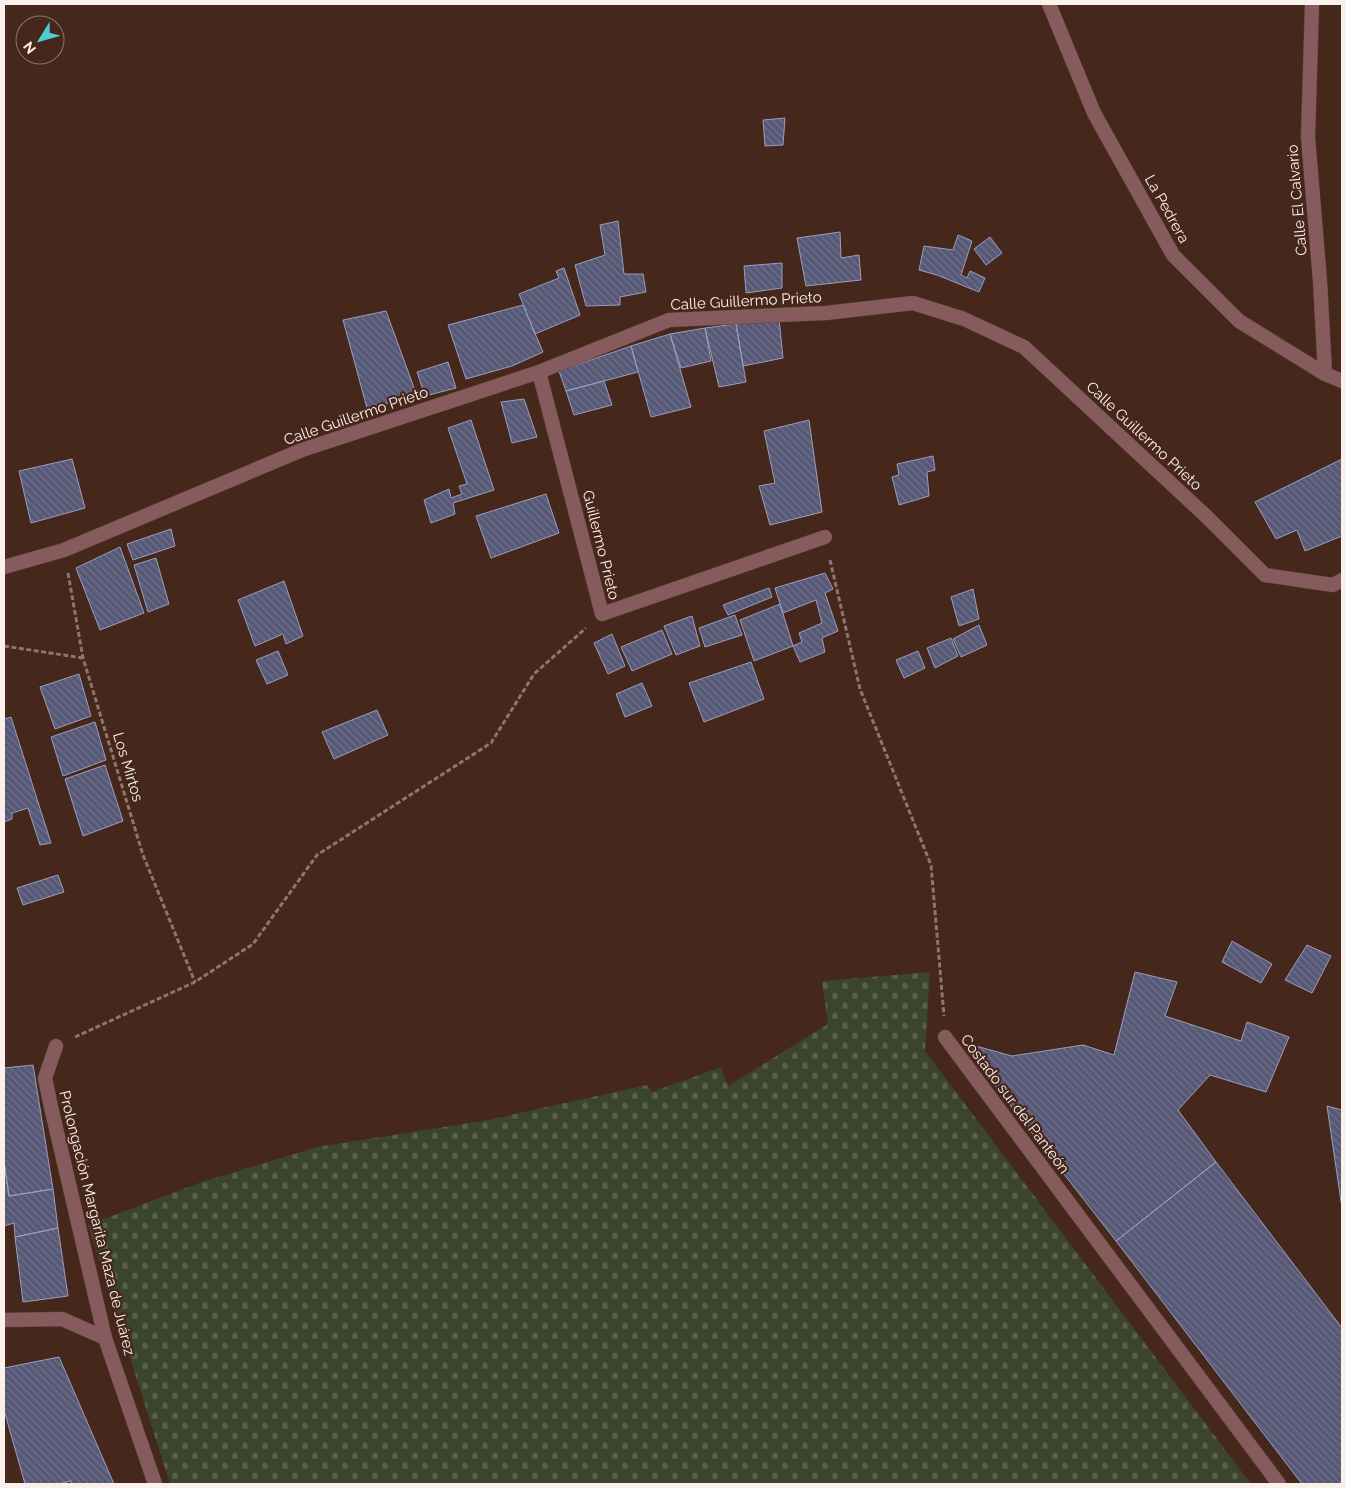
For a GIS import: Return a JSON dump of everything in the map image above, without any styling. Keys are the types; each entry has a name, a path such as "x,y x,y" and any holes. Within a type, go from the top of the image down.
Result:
{"street":[{"name":"La Pedrera","path":"1049,4 1094,112 1174,255 1239,321 1324,374"},
{"name":"Calle El Calvario","path":"1312,4 1308,137 1320,281 1324,374"},
{"name":"Calle Guillermo Prieto","path":"4,567 64,550 302,450 540,372 669,320 826,313 913,303 964,319 1024,347 1207,517 1265,575 1333,585 1342,580"},
{"name":"Guillermo Prieto","path":"540,372 602,614 825,538"},
{"path":"1324,374 1342,381"},
{"name":"Costado sur del Panteón","path":"945,1037 1280,1484"},
{"name":"Prolongación Margarita Maza de Juárez","path":"56,1046 45,1078 105,1338 155,1484"},
{"path":"4,1320 62,1319 105,1338"}],"path":[{"name":"Costado sur del Panteón","path":"825,538 860,689 931,865 945,1037"},
{"name":"Los Mirtos","path":"64,550 83,658 143,854 195,982"},
{"path":"56,1046 195,982 253,944 316,856 491,743 534,674 602,614"},
{"path":"4,646 83,658"}],"green space":[{"path":"930,972 925,1051 1251,1484 170,1484 88,1225 199,1183 317,1147 488,1120 647,1085 652,1092 721,1067 728,1086 828,1024 822,981"}],"building":[{"path":"785,118 783,145 765,146 763,120"},
{"path":"618,221 624,274 643,274 646,292 620,297 620,305 586,306 575,265 605,255 600,225"},
{"path":"840,232 841,258 859,255 861,280 806,286 797,238"},
{"path":"958,235 972,241 961,275 967,278 970,271 985,278 979,292 937,275 919,270 924,246 953,250"},
{"path":"990,237 1002,253 986,265 974,249"},
{"path":"782,263 782,288 746,293 744,266"},
{"path":"564,268 580,315 535,334 519,294 559,278 556,271"},
{"path":"523,305 543,352 512,366 466,379 448,325"},
{"path":"386,311 417,396 367,408 343,320"},
{"path":"779,318 783,358 743,366 736,324"},
{"path":"736,324 746,382 719,387 705,328"},
{"path":"705,328 711,361 681,368 670,334"},
{"path":"670,334 691,407 651,417 631,346"},
{"path":"631,346 638,372 566,391 559,371"},
{"path":"448,362 456,388 425,396 417,372"},
{"path":"604,381 612,405 574,415 566,391"},
{"path":"524,399 537,437 512,443 501,402"},
{"path":"471,420 494,490 453,503 455,514 431,523 424,500 449,489 451,498 462,494 459,486 467,484 448,428"},
{"path":"809,420 822,512 770,525 759,486 775,483 764,431"},
{"path":"933,456 935,470 927,472 929,496 899,505 892,477 899,475 897,464"},
{"path":"72,459 85,508 31,523 19,471"},
{"path":"1342,459 1342,536 1305,551 1297,530 1276,539 1255,502"},
{"path":"546,494 559,533 491,558 476,516"},
{"path":"171,529 175,546 133,560 127,544"},
{"path":"120,547 144,613 100,630 76,568"},
{"path":"156,558 169,604 148,612 134,565"},
{"path":"825,573 833,589 825,593 838,631 822,638 825,652 800,662 793,646 802,642 799,633 822,623 816,600 783,613 775,588"},
{"path":"284,581 303,636 286,644 283,634 255,646 238,600"},
{"path":"769,588 772,597 728,615 723,605"},
{"path":"973,589 979,619 959,626 951,597"},
{"path":"780,604 793,646 754,661 740,620"},
{"path":"735,615 742,635 705,647 699,628"},
{"path":"692,616 700,646 676,655 664,626"},
{"path":"979,625 987,645 961,657 953,639"},
{"path":"662,630 672,654 632,671 621,647"},
{"path":"612,634 625,666 608,674 594,643"},
{"path":"951,638 958,656 935,668 927,648"},
{"path":"278,651 288,675 267,684 256,660"},
{"path":"918,651 925,668 904,678 896,660"},
{"path":"751,662 764,699 704,722 689,683"},
{"path":"79,674 91,716 55,729 40,687"},
{"path":"642,683 652,706 625,717 616,694"},
{"path":"377,710 388,735 334,759 322,732"},
{"path":"11,717 51,843 40,845 28,808 12,813 12,819 4,822 4,719"},
{"path":"95,722 106,760 63,776 51,737"},
{"path":"105,765 123,821 83,836 65,779"},
{"path":"58,875 64,892 23,905 17,888"},
{"path":"1232,941 1272,964 1261,983 1222,962"},
{"path":"1307,945 1331,956 1312,993 1285,980"},
{"path":"1135,972 1177,982 1165,1016 1241,1041 1247,1022 1289,1037 1266,1092 1210,1075 1178,1110 1216,1162 1116,1241 969,1052 976,1046 1012,1056 1083,1045 1114,1055"},
{"path":"33,1065 53,1189 9,1196 4,1161 4,1068"},
{"path":"1327,1106 1342,1110 1342,1208"},
{"path":"4,1161 9,1196 53,1189 58,1228 15,1237 14,1223 4,1226"},
{"path":"1216,1162 1342,1328 1342,1484 1302,1484 1116,1241"},
{"path":"58,1228 68,1296 23,1302 15,1237"},
{"path":"59,1357 114,1484 72,1484 71,1481 58,1484 25,1484 4,1410 4,1368"}]}
